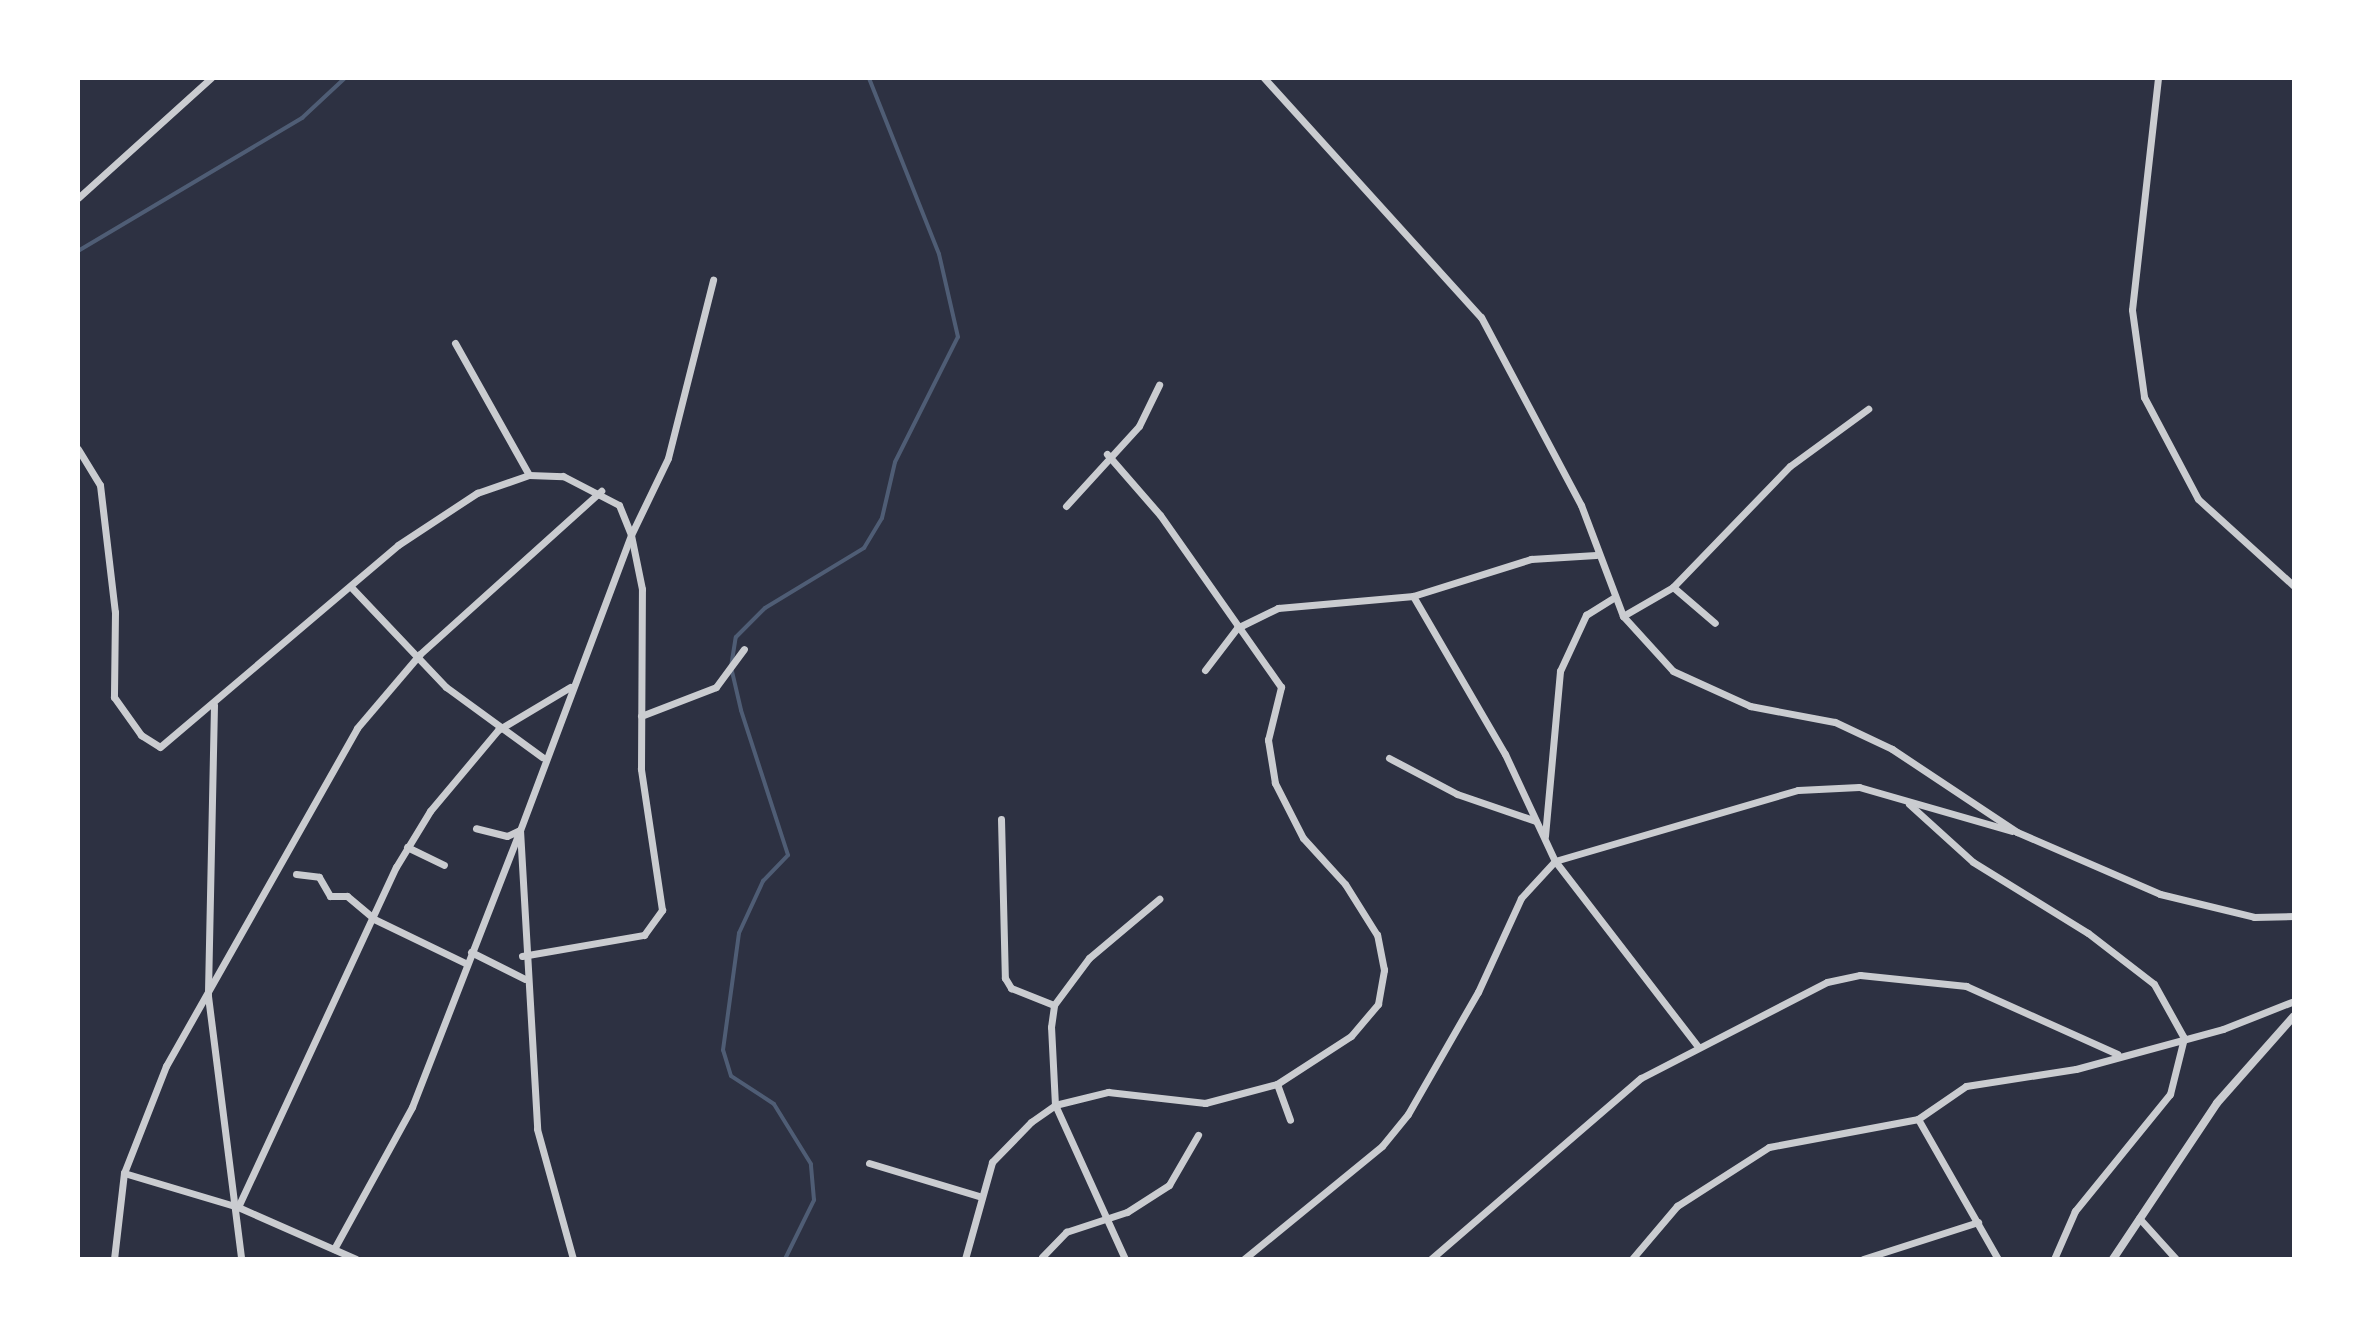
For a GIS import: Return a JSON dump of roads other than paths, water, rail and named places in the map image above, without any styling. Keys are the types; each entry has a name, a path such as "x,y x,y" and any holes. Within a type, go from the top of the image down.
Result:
{"street":[{"path":"78,198 211,78"},
{"path":"1264,78 1481,317 1581,505 1596,555 1623,616 1644,646 1711,694 1835,722 1892,749 2017,832"},
{"path":"2158,78 2132,310 2144,397 2198,499 2294,586"},
{"path":"334,1249 412,1107 465,963 520,830 542,757 631,535 668,458 713,280"},
{"path":"455,343 529,475"},
{"path":"1066,506 1107,454 1139,426 1159,385"},
{"path":"1623,616 1673,587 1790,466 1868,409"},
{"path":"78,449 100,485 115,612 114,697 141,735 160,747 438,517 477,493 529,475 583,480 619,505 631,535 642,589 641,716 658,924 633,939 522,956"},
{"path":"965,1259 979,1196 1010,1138 1055,1105 1108,1092 1205,1103 1277,1084 1351,1036 1378,1004 1384,970 1377,935 1345,884 1303,838 1275,783 1268,740 1281,687 1160,515 1107,454"},
{"path":"114,1259 124,1173 166,1066 208,996 309,805 357,728 420,654 601,491"},
{"path":"1205,670 1237,628 1278,608 1413,596 1531,559 1596,555"},
{"path":"351,587 498,730 542,757"},
{"path":"1673,587 1715,623"},
{"path":"1413,596 1555,861 1698,1047"},
{"path":"1545,838 1560,671 1586,615 1615,597"},
{"path":"641,716 716,687 744,649"},
{"path":"238,1207 407,847 498,730 570,687"},
{"path":"214,705 208,996 238,1207 241,1259"},
{"path":"1389,758 1457,794 1536,821"},
{"path":"1244,1259 1382,1146 1408,1114 1478,992 1521,898 1555,861 1798,790 1859,787 2017,832 2160,894 2254,917 2294,916"},
{"path":"1903,799 1973,862 2088,933 2154,984 2184,1038 2170,1094 2075,1211 2054,1259"},
{"path":"1001,819 1005,978 1011,988 1054,1005"},
{"path":"476,828 507,836 520,830"},
{"path":"520,830 522,956 537,1129 572,1258"},
{"path":"407,847 444,865"},
{"path":"296,874 319,877 330,896 352,899 374,919 465,963"},
{"path":"1125,1259 1110,1235 1111,1216 1055,1105 1054,1005 1115,931 1159,899"},
{"path":"471,952 525,979"},
{"path":"1431,1259 1641,1078 1827,982 1860,975 1966,986 2117,1054"},
{"path":"1632,1259 1677,1206 1769,1147 1918,1119 1966,1086 2076,1069 2117,1054 2184,1038 2294,1001"},
{"path":"2113,1259 2217,1103 2294,1016"},
{"path":"1277,1084 1290,1120"},
{"path":"1918,1119 1998,1259"},
{"path":"1042,1257 1066,1232 1111,1216 1169,1185 1198,1135"},
{"path":"869,1163 979,1196"},
{"path":"124,1173 238,1207 356,1259"},
{"path":"2139,1218 2176,1259"},
{"path":"1863,1259 1978,1222"}],"waterway":[{"path":"78,251 302,118 345,78"},
{"path":"785,1259 814,1200 811,1164 774,1104 731,1076 723,1050 739,933 763,881 788,855 741,710 731,667 736,637 765,608 864,548 882,518 895,462 958,337 939,254 869,78"}]}
